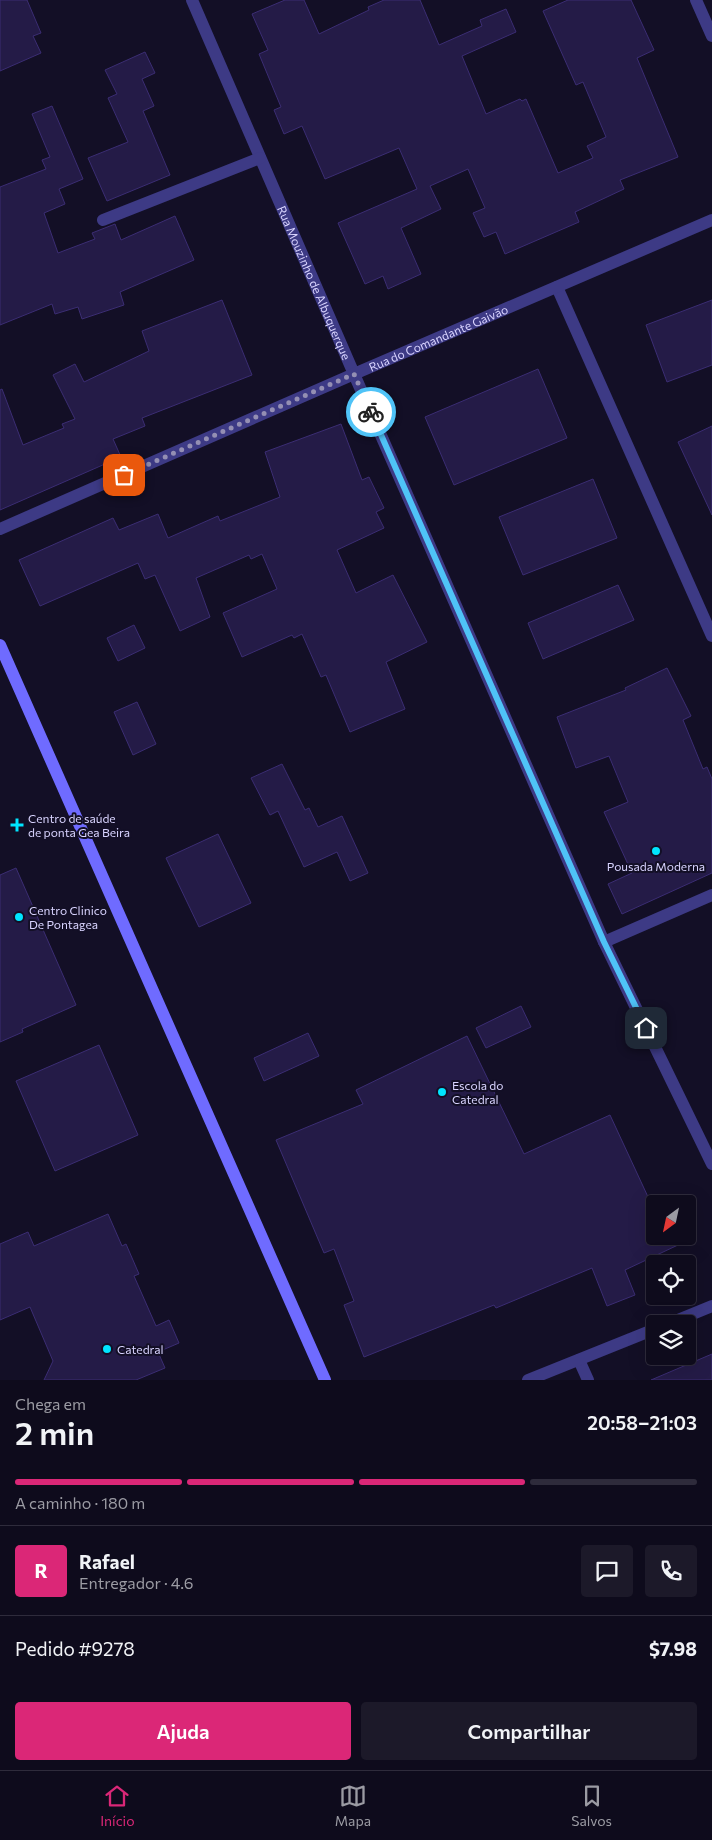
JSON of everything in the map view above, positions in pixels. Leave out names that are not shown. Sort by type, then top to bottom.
[{"type":"street","name":"Rua Mouzinho de Albuquerque","points":[[192,0],[604,942],[712,1164]]},
{"type":"street","points":[[696,0],[712,36]]},
{"type":"street","points":[[103,220],[260,158]]},
{"type":"street","name":"Rua do Comandante Gaivão","points":[[0,529],[712,220]]},
{"type":"street","points":[[557,287],[712,636]]},
{"type":"street","points":[[0,645],[325,1380]]},
{"type":"street","points":[[604,942],[712,895]]},
{"type":"street","points":[[690,1315],[712,1306]]},
{"type":"street","points":[[528,1380],[646,1333]]},
{"type":"street","points":[[579,1360],[588,1380]]},
{"type":"building","points":[[0,0],[27,0],[41,33],[33,36],[41,53],[0,71]]},
{"type":"building","points":[[285,0],[304,0],[319,34],[369,10],[368,7],[384,0],[420,0],[439,45],[482,26],[480,20],[506,9],[516,32],[462,56],[486,114],[520,99],[522,101],[526,99],[558,173],[593,158],[587,146],[606,137],[583,82],[576,85],[543,11],[568,0],[631,0],[654,50],[637,58],[678,157],[620,180],[624,189],[575,212],[579,222],[505,254],[496,232],[484,237],[473,213],[485,208],[468,169],[430,186],[441,209],[401,228],[421,274],[388,289],[383,276],[365,284],[338,223],[417,189],[399,148],[325,179],[302,126],[284,134],[274,110],[281,107],[259,54],[268,50],[252,14]]},
{"type":"building","points":[[145,52],[155,73],[142,79],[154,106],[143,111],[170,175],[107,201],[88,158],[128,142],[108,98],[117,94],[105,70]]},
{"type":"building","points":[[52,106],[83,179],[59,189],[65,204],[44,213],[58,253],[95,239],[92,233],[115,224],[121,240],[175,216],[194,260],[120,292],[124,305],[82,319],[78,307],[55,314],[52,304],[0,325],[0,187],[46,169],[42,160],[50,157],[32,114]]},
{"type":"building","points":[[222,300],[252,375],[142,418],[145,426],[113,439],[121,457],[0,510],[0,390],[2,389],[23,445],[64,428],[62,424],[75,419],[53,375],[75,364],[84,382],[149,351],[142,331]]},
{"type":"building","points":[[712,300],[712,365],[667,382],[646,325]]},
{"type":"building","points":[[538,369],[567,438],[454,485],[425,417]]},
{"type":"building","points":[[341,424],[362,480],[369,477],[384,508],[376,512],[384,528],[337,550],[356,593],[393,575],[427,642],[386,662],[405,709],[350,732],[326,675],[321,677],[302,634],[294,638],[292,635],[242,657],[223,613],[277,589],[262,554],[251,559],[249,555],[196,578],[210,617],[180,631],[155,575],[145,579],[138,563],[40,606],[19,560],[113,518],[119,530],[158,514],[168,538],[218,516],[220,521],[280,497],[265,452]]},
{"type":"building","points":[[712,426],[712,515],[678,442]]},
{"type":"building","points":[[593,479],[617,538],[523,575],[499,517]]},
{"type":"building","points":[[618,585],[634,620],[543,659],[528,623]]},
{"type":"building","points":[[134,625],[145,648],[118,661],[107,638]]},
{"type":"building","points":[[667,668],[691,716],[683,720],[703,769],[707,767],[712,779],[712,873],[622,914],[608,884],[632,873],[604,812],[628,802],[609,756],[576,768],[557,717],[626,690],[625,688]]},
{"type":"building","points":[[137,702],[156,744],[133,755],[114,712]]},
{"type":"building","points":[[282,764],[305,810],[309,808],[318,827],[342,816],[368,873],[350,881],[337,852],[304,867],[278,811],[270,815],[251,778]]},
{"type":"building","points":[[218,834],[251,903],[199,927],[166,858]]},
{"type":"building","name":"Centro Clinico De Pontagea","points":[[16,868],[76,1005],[22,1029],[23,1032],[0,1042],[0,875]]},
{"type":"building","points":[[521,1006],[531,1027],[486,1048],[476,1028]]},
{"type":"building","points":[[308,1033],[319,1056],[264,1081],[254,1058]]},
{"type":"building","points":[[467,1036],[524,1154],[610,1115],[647,1195],[646,1245],[678,1245],[657,1255],[646,1255],[646,1260],[625,1270],[635,1295],[607,1306],[592,1268],[496,1308],[494,1305],[364,1357],[344,1305],[354,1301],[334,1249],[324,1253],[276,1140],[363,1104],[356,1090]]},
{"type":"building","points":[[99,1045],[138,1135],[55,1171],[16,1081]]},
{"type":"building","points":[[108,1214],[122,1246],[126,1244],[139,1274],[134,1276],[156,1326],[169,1320],[179,1343],[158,1352],[165,1368],[136,1380],[44,1380],[53,1361],[30,1307],[0,1320],[0,1244],[28,1232],[34,1246]]},
{"type":"building","points":[[712,1354],[712,1380],[651,1380],[686,1365],[696,1365],[696,1361]]},
{"type":"way so far","points":[[124,475],[354,374],[371,412]]},
{"type":"place","name":"Centro de saúde de ponta Gea Beira","points":[[17,825]]},
{"type":"place","name":"Pousada Moderna","points":[[656,851]]},
{"type":"place","name":"Centro Clinico De Pontagea","points":[[19,917]]},
{"type":"place","name":"Escola do Catedral","points":[[442,1092]]},
{"type":"place","name":"Catedral","points":[[107,1349]]},
{"type":"route","points":[[371,412],[604,942],[646,1028]]}]
